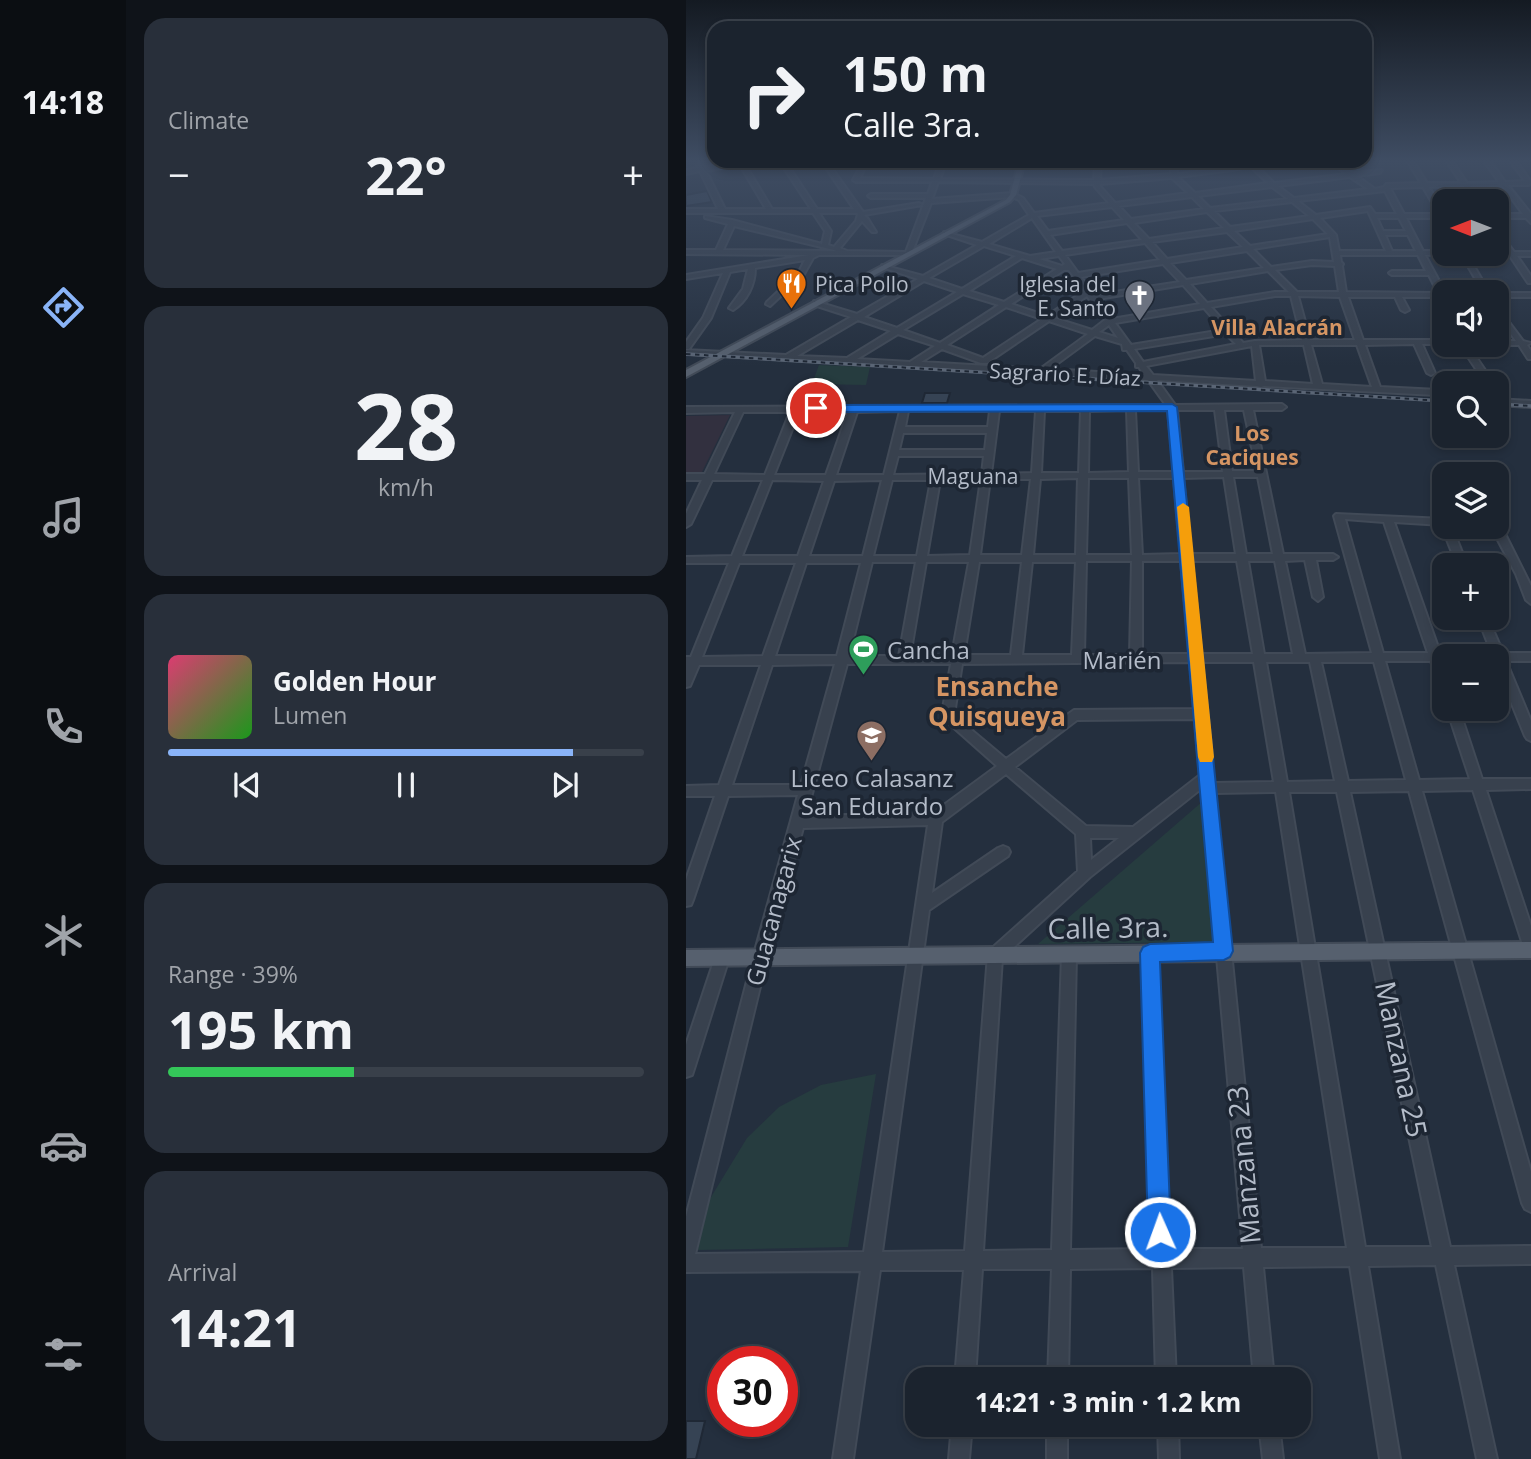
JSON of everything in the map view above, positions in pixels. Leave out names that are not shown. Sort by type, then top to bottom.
[{"type":"main road","points":[[686,374],[952,230]]},
{"type":"main road","name":"Calle 3ra.","points":[[686,958],[1531,949]]},
{"type":"street","points":[[719,251],[728,230]]},
{"type":"street","points":[[766,230],[825,244],[844,253]]},
{"type":"street","points":[[825,244],[828,230]]},
{"type":"street","points":[[836,249],[849,230]]},
{"type":"street","points":[[686,252],[907,253],[916,230]]},
{"type":"street","points":[[787,358],[1008,230]]},
{"type":"street","points":[[1045,230],[1124,345],[1172,407]]},
{"type":"street","points":[[1047,233],[1067,230]]},
{"type":"street","points":[[1137,230],[1241,345]]},
{"type":"street","points":[[848,361],[963,291],[1026,257],[1213,230]]},
{"type":"street","points":[[1229,230],[1294,293],[1318,386]]},
{"type":"street","points":[[1329,230],[1334,235],[1338,253],[1343,294],[1377,390]]},
{"type":"street","points":[[1380,230],[1390,253]]},
{"type":"street","points":[[1408,230],[1434,280]]},
{"type":"street","points":[[946,233],[1071,269],[1164,261],[1334,235]]},
{"type":"street","points":[[1381,233],[1409,233]]},
{"type":"street","points":[[1509,250],[1531,281]]},
{"type":"street","points":[[686,277],[810,257],[819,253]]},
{"type":"street","points":[[1338,253],[1432,254]]},
{"type":"street","points":[[1512,254],[1531,254]]},
{"type":"street","points":[[770,304],[802,273],[810,257]]},
{"type":"street","points":[[817,303],[984,361],[1047,318],[1090,295],[1312,263],[1340,264]]},
{"type":"street","points":[[884,266],[1124,345],[1252,327]]},
{"type":"street","points":[[733,308],[745,294],[752,267]]},
{"type":"street","points":[[911,365],[1003,304],[1071,269]]},
{"type":"street","points":[[686,349],[707,318],[727,271]]},
{"type":"street","points":[[1392,273],[1430,273]]},
{"type":"street","points":[[1040,373],[1108,321],[1294,293],[1432,296]]},
{"type":"street","points":[[1398,295],[1405,310]]},
{"type":"street","points":[[1509,295],[1531,295]]},
{"type":"street","points":[[1509,322],[1527,343],[1531,357]]},
{"type":"street","points":[[1417,342],[1431,373]]},
{"type":"street","points":[[1139,365],[1255,343],[1432,342]]},
{"type":"street","points":[[1255,343],[1261,385]]},
{"type":"street","points":[[1509,343],[1527,343]]},
{"type":"street","name":"Sagrario E. Díaz","points":[[686,349],[723,354],[1040,373],[1432,393]]},
{"type":"street","points":[[1509,403],[1531,404]]},
{"type":"street","points":[[686,407],[697,410],[1282,407]]},
{"type":"street","points":[[1078,660],[1086,407]]},
{"type":"street","points":[[1131,407],[1137,558],[1136,659]]},
{"type":"street","name":"Manzana 23","points":[[1172,407],[1263,1367]]},
{"type":"street","points":[[1219,407],[1241,558],[1281,786],[1390,1459]]},
{"type":"street","points":[[686,900],[854,408]]},
{"type":"street","name":"Guacanagarix","points":[[686,1253],[760,958],[842,660],[905,408]]},
{"type":"street","points":[[995,408],[975,558],[949,708],[950,719],[1083,832],[1133,833]]},
{"type":"street","points":[[1016,660],[1036,476],[1040,408]]},
{"type":"street","name":"Manzana 25","points":[[1248,408],[1279,558],[1344,786],[1487,1459]]},
{"type":"street","points":[[686,683],[690,661],[736,560],[796,409]]},
{"type":"street","points":[[686,524],[740,410]]},
{"type":"street","points":[[900,430],[992,430]]},
{"type":"street","points":[[894,453],[989,453]]},
{"type":"street","name":"Maguana","points":[[686,477],[1261,474]]},
{"type":"street","points":[[904,660],[936,476]]},
{"type":"street","points":[[1432,521],[1339,516],[1381,657],[1531,1203]]},
{"type":"street","points":[[1388,518],[1435,644]]},
{"type":"street","points":[[1503,539],[1531,600]]},
{"type":"street","points":[[686,560],[1333,557]]},
{"type":"street","points":[[1310,558],[1318,597]]},
{"type":"street","name":"Marién","points":[[690,661],[1432,657]]},
{"type":"street","points":[[1509,657],[1531,657]]},
{"type":"street","points":[[1509,685],[1531,736]]},
{"type":"street","points":[[798,821],[936,819],[1074,715],[1202,714]]},
{"type":"street","points":[[1457,721],[1531,949]]},
{"type":"street","points":[[966,1367],[995,955],[1133,833],[1209,782],[1281,786],[1531,784]]},
{"type":"street","points":[[686,791],[806,790]]},
{"type":"street","points":[[843,1459],[874,1261],[914,957],[936,819]]},
{"type":"street","points":[[1083,832],[1085,873]]},
{"type":"street","points":[[922,907],[1003,852]]},
{"type":"street","points":[[1150,953],[1166,1367]]},
{"type":"street","points":[[1058,1367],[1069,955]]},
{"type":"street","points":[[686,1069],[722,958]]},
{"type":"street","points":[[686,1263],[1531,1255]]},
{"type":"street","points":[[959,1459],[961,1437]]},
{"type":"street","points":[[1057,1437],[1057,1459]]},
{"type":"street","points":[[1168,1437],[1169,1459]]},
{"type":"street","points":[[1270,1437],[1273,1459]]},
{"type":"shaded area","points":[[730,415],[702,472],[686,472],[686,416]]},
{"type":"green space","points":[[819,365],[870,367],[866,385],[812,384]]},
{"type":"green space","points":[[1203,801],[1216,942],[1038,944]]},
{"type":"green space","points":[[876,1074],[848,1247],[697,1250],[708,1202],[747,1138],[779,1107],[821,1085]]},
{"type":"building","points":[[925,393],[950,393],[947,403],[922,403]]},
{"type":"building","points":[[686,1421],[705,1421],[696,1459],[686,1459]]},
{"type":"railway","points":[[686,354],[1432,400]]},
{"type":"railway","points":[[1509,405],[1531,406]]},
{"type":"slow traffic","points":[[1183,507],[1206,757]]},
{"type":"place","name":"Pica Pollo","points":[[792,311]]},
{"type":"place","name":"Iglesia del E. Santo","points":[[1139,323]]},
{"type":"place","name":"Cancha","points":[[864,676]]},
{"type":"place","name":"Liceo Calasanz San Eduardo","points":[[872,762]]},
{"type":"district","name":"Villa Alacrán","points":[[1277,327]]},
{"type":"district","name":"Los Caciques","points":[[1252,445]]},
{"type":"district","name":"Ensanche Quisqueya","points":[[997,701]]},
{"type":"route","points":[[816,408],[1172,407],[1224,951],[1150,953],[1160,1232]]}]
